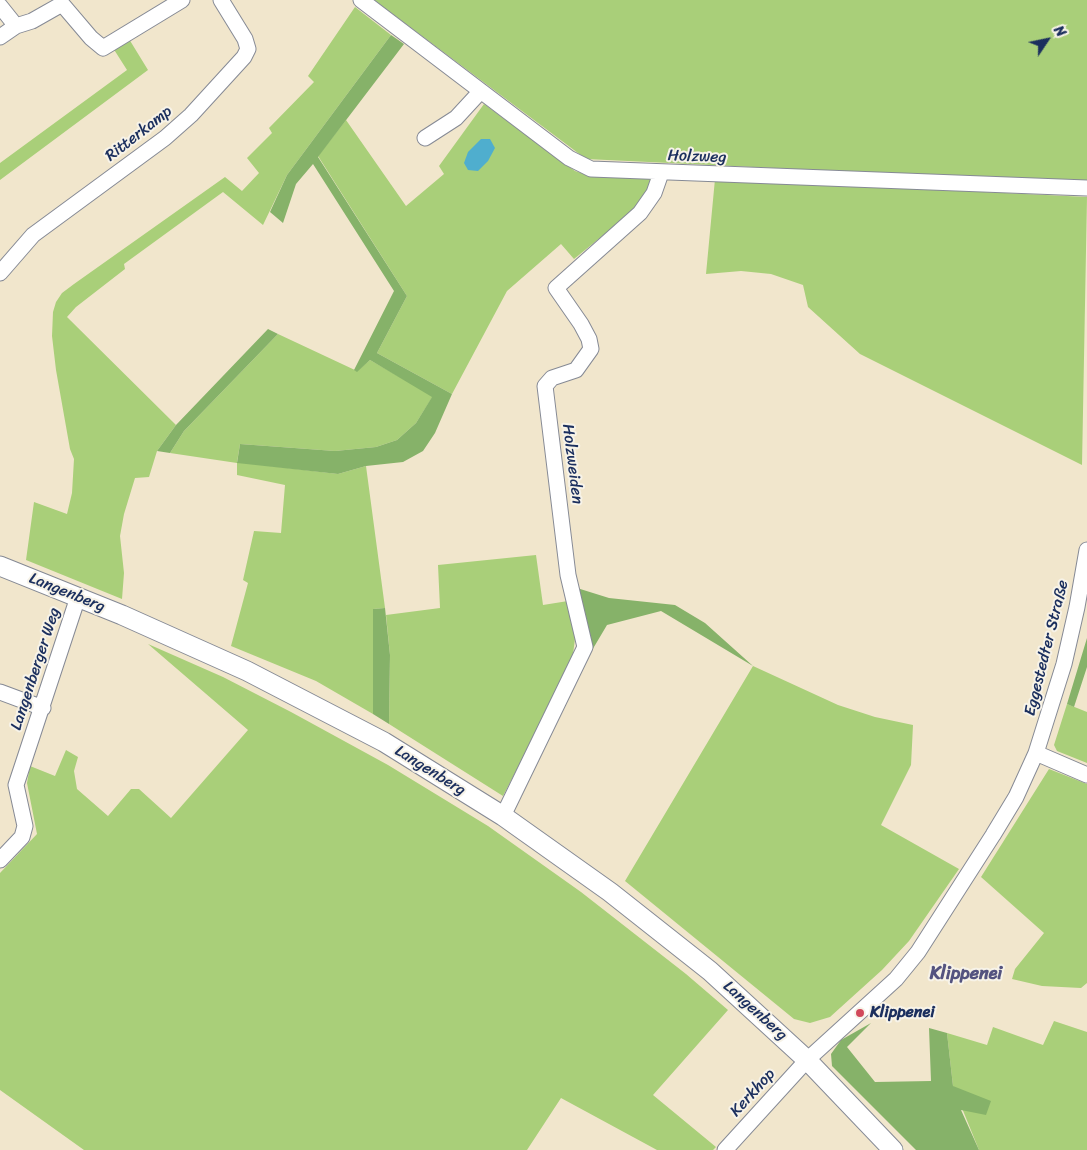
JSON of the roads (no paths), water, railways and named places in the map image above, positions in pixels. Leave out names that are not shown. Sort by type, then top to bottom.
[{"type":"main road","name":"Langenberg","points":[[0,566],[78,597],[256,676],[384,742],[503,816],[670,938],[710,971],[808,1060],[893,1150]]},
{"type":"street","points":[[0,37],[16,26],[32,21],[62,4],[91,38],[103,48],[182,0]]},
{"type":"street","name":"Ritterkamp","points":[[0,272],[32,235],[178,126],[244,57],[248,49],[245,39],[221,0]]},
{"type":"street","name":"Holzweg","points":[[362,0],[480,92],[569,158],[591,169],[1087,188]]},
{"type":"street","points":[[0,6],[16,26]]},
{"type":"street","points":[[425,138],[456,118],[480,92]]},
{"type":"street","name":"Holzweiden","points":[[503,816],[585,647],[568,575],[545,386],[552,378],[576,370],[591,349],[589,339],[581,324],[556,288],[640,213],[654,193],[661,172]]},
{"type":"street","name":"Eggestedter Straße","points":[[1036,754],[1078,607],[1087,550]]},
{"type":"street","name":"Langenberger Weg","points":[[0,860],[22,837],[25,826],[16,784],[43,708],[78,597]]},
{"type":"street","points":[[0,692],[43,708]]},
{"type":"street","points":[[808,1060],[896,979],[918,952],[1011,805],[1036,754],[1087,775]]},
{"type":"street","name":"Kerkhop","points":[[725,1150],[808,1060]]},
{"type":"water","points":[[481,139],[490,139],[495,148],[488,161],[478,171],[468,170],[464,163],[468,152]]},
{"type":"place","name":"Klippenei","points":[[860,1013]]},
{"type":"district","name":"Klippenei","points":[[966,974]]}]
